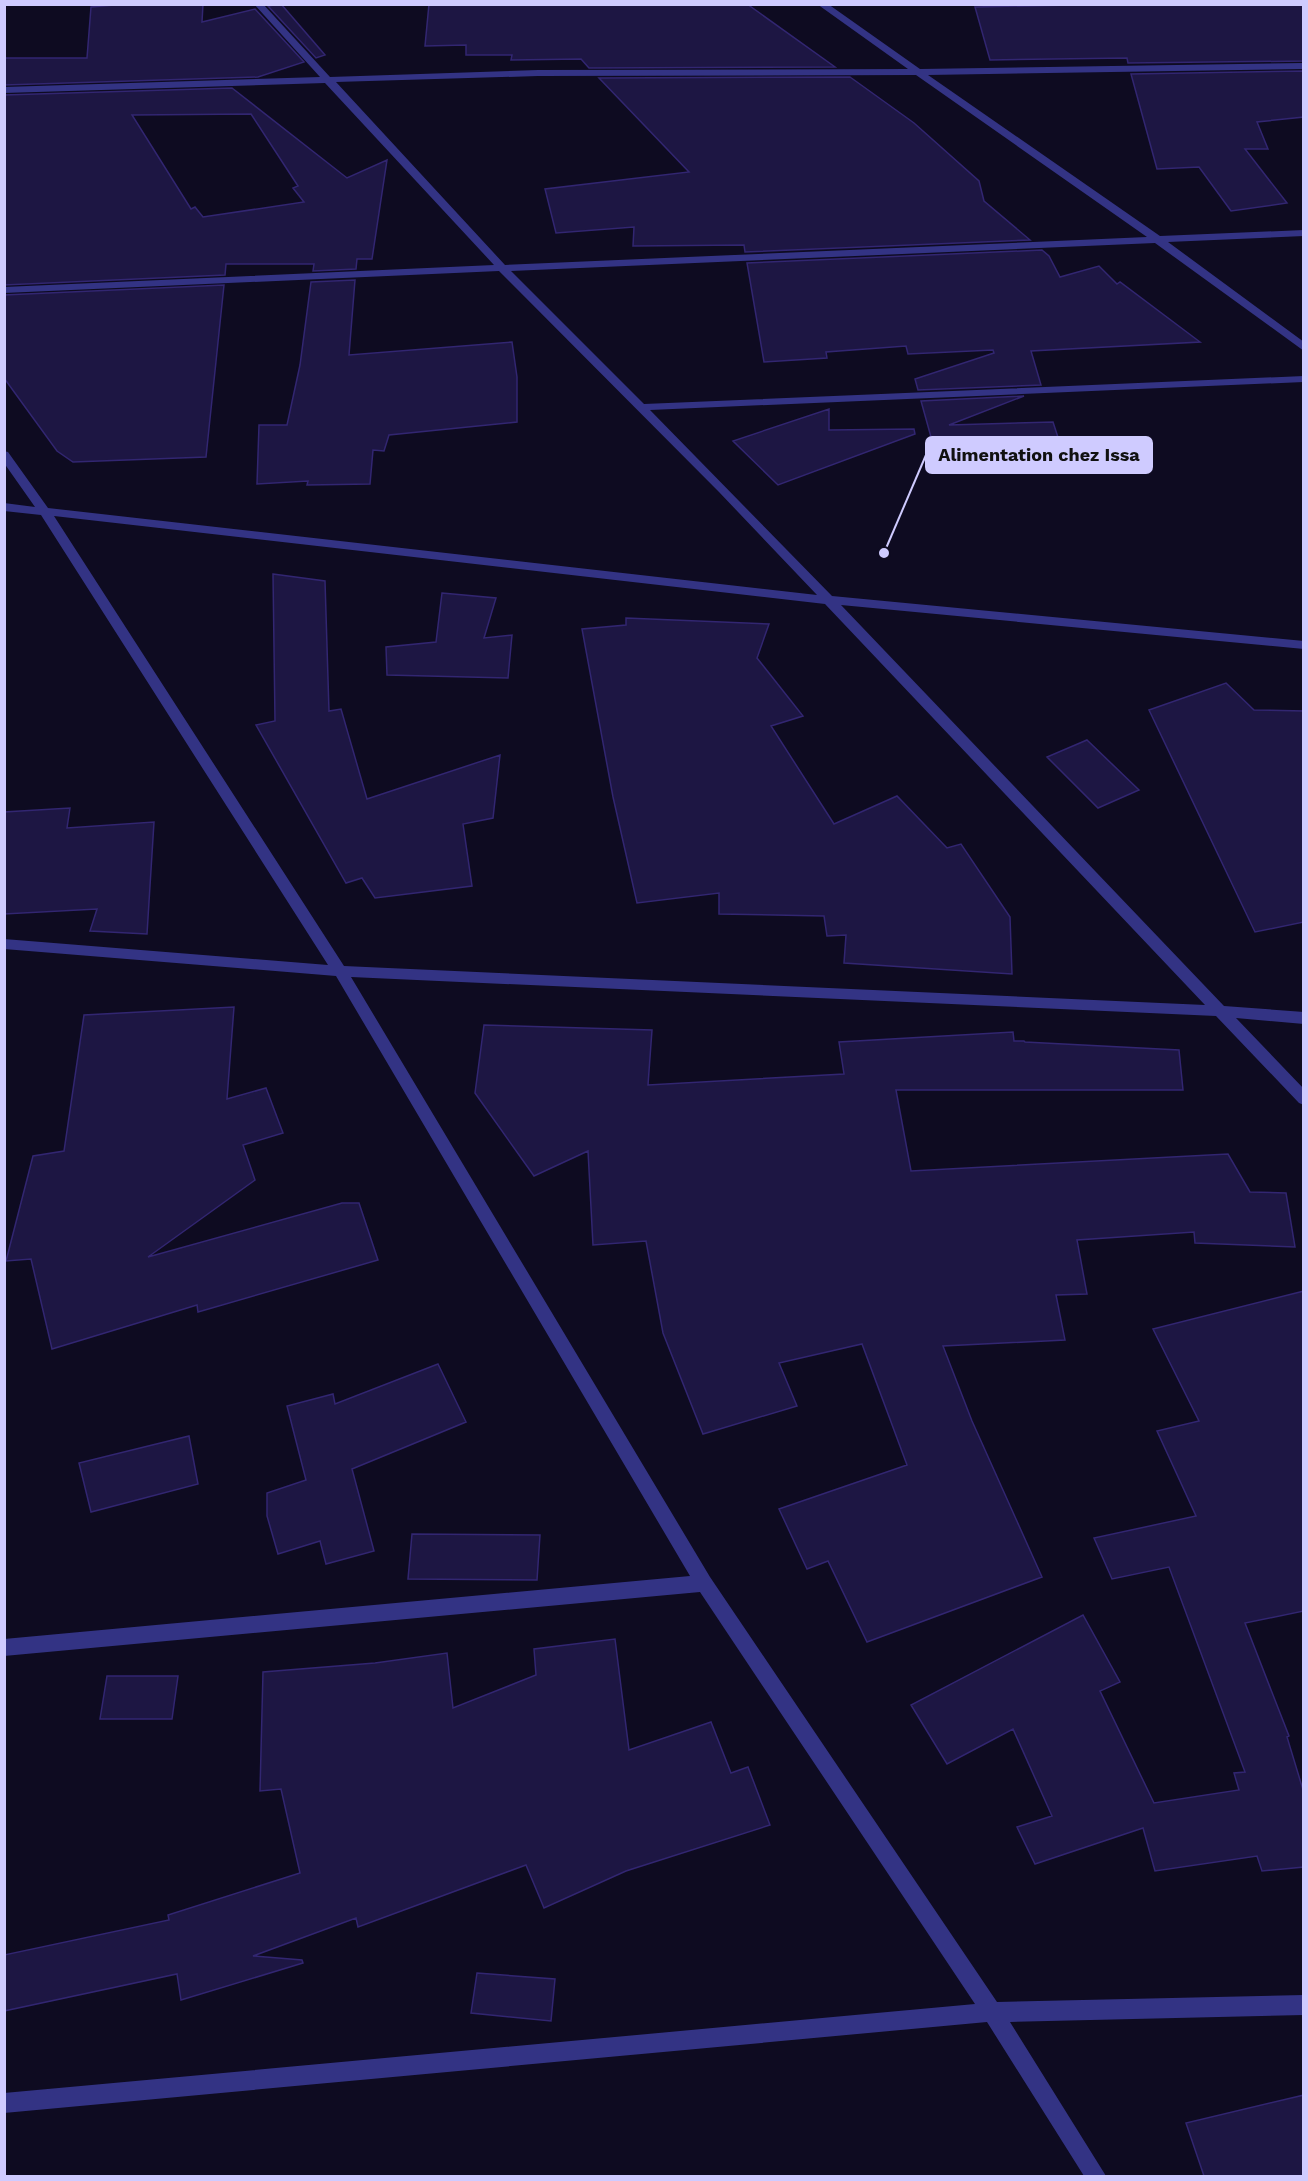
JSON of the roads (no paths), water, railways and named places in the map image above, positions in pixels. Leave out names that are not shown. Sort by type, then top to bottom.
[{"type":"street","points":[[258,4],[502,268],[642,407],[829,600],[1304,1099]]},
{"type":"street","points":[[821,4],[1157,239],[1304,348]]},
{"type":"street","points":[[4,90],[538,73],[916,72],[1304,66]]},
{"type":"street","points":[[4,290],[1304,233]]},
{"type":"street","points":[[642,407],[1304,379]]},
{"type":"street","points":[[4,454],[45,512],[340,972],[704,1583],[992,2012],[1096,2176]]},
{"type":"street","points":[[4,507],[829,600],[1304,645]]},
{"type":"street","points":[[4,944],[340,972],[1220,1011],[1304,1018]]},
{"type":"street","points":[[4,1648],[704,1583]]},
{"type":"street","points":[[4,2103],[992,2012],[1304,2005]]},
{"type":"place","name":"Alimentation chez Issa","points":[[884,553]]}]
